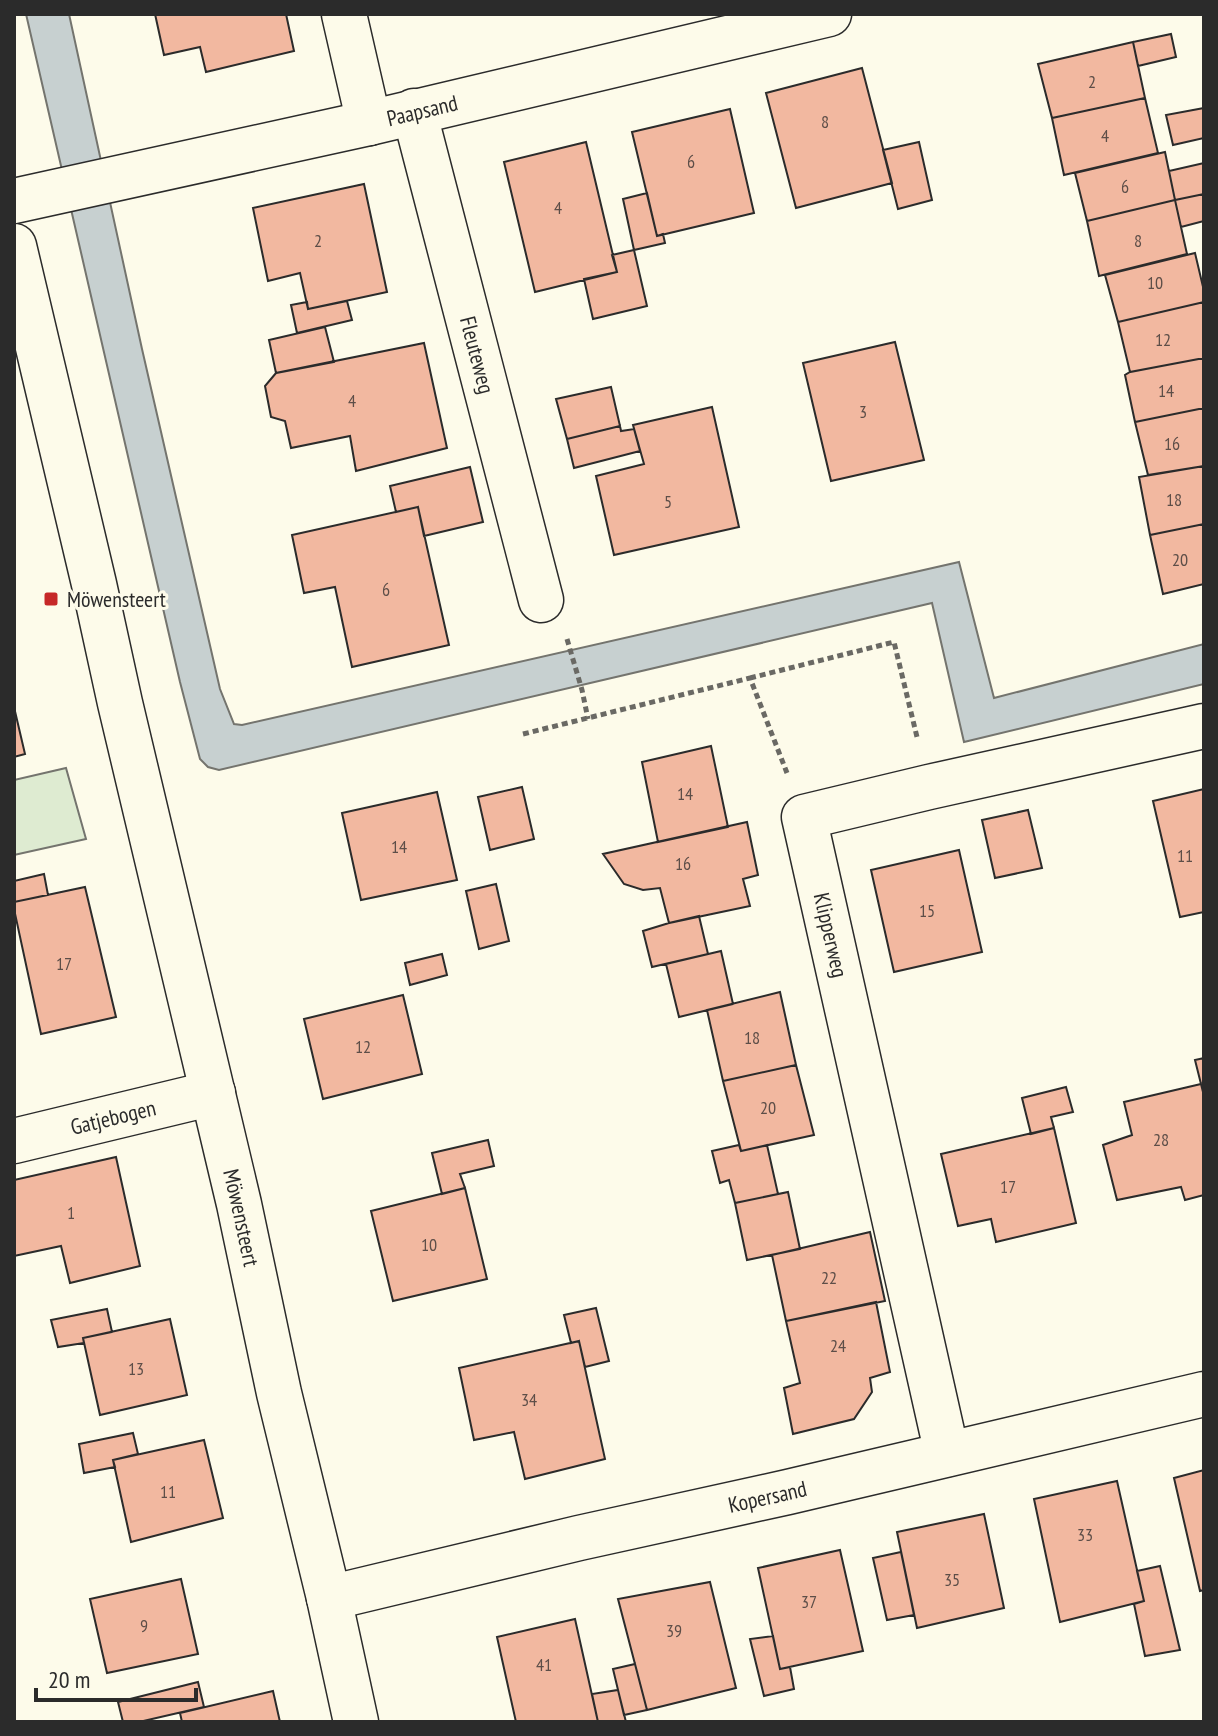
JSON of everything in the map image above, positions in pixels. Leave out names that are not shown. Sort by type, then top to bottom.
[{"type":"street","points":[[344,14],[369,123]]},
{"type":"street","name":"Paapsand","points":[[14,201],[369,123],[829,14]]},
{"type":"street","name":"Fleuteweg","points":[[414,111],[541,600]]},
{"type":"street","name":"Möwensteert","points":[[14,246],[213,1093],[356,1722]]},
{"type":"street","points":[[804,817],[1204,726]]},
{"type":"street","name":"Klipperweg","points":[[804,817],[947,1454]]},
{"type":"street","name":"Gatjebogen","points":[[14,1141],[213,1093]]},
{"type":"street","name":"Kopersand","points":[[329,1598],[1204,1394]]},
{"type":"path","points":[[523,734],[894,642],[929,787]]},
{"type":"path","points":[[570,643],[588,719]]},
{"type":"path","points":[[750,678],[804,817]]},
{"type":"green space","points":[[66,768],[86,839],[14,855],[14,780]]},
{"type":"shaded area","points":[[26,14],[69,14],[220,689],[234,724],[242,725],[959,562],[994,698],[1204,644],[1204,684],[964,742],[932,603],[219,770],[208,767],[200,759],[180,682]]},
{"type":"building","points":[[155,14],[286,14],[294,51],[206,72],[200,47],[164,55]]},
{"type":"building","points":[[1171,34],[1176,57],[1138,66],[1133,42]]},
{"type":"building","points":[[1133,42],[1145,98],[1052,118],[1038,64]]},
{"type":"building","points":[[862,68],[892,183],[796,208],[766,93]]},
{"type":"building","points":[[1145,98],[1158,153],[1064,175],[1052,118]]},
{"type":"building","points":[[1204,108],[1204,138],[1173,145],[1166,115]]},
{"type":"building","points":[[730,109],[754,213],[657,236],[632,132]]},
{"type":"building","points":[[586,142],[617,272],[535,292],[504,162]]},
{"type":"building","points":[[919,142],[932,200],[898,209],[883,150]]},
{"type":"building","points":[[1165,152],[1175,200],[1087,221],[1075,173]]},
{"type":"building","points":[[1204,163],[1204,194],[1175,200],[1169,171]]},
{"type":"building","points":[[364,184],[387,292],[308,309],[300,273],[268,281],[253,208]]},
{"type":"building","points":[[647,193],[657,236],[663,234],[665,243],[634,250],[623,199]]},
{"type":"building","points":[[1204,194],[1204,221],[1181,227],[1175,200]]},
{"type":"building","points":[[1175,200],[1187,254],[1099,276],[1087,221]]},
{"type":"building","points":[[634,250],[647,306],[593,319],[584,279],[617,272],[612,255]]},
{"type":"building","points":[[1195,253],[1204,302],[1118,322],[1105,275]]},
{"type":"building","points":[[347,301],[352,320],[297,333],[291,305],[307,302],[308,309]]},
{"type":"building","points":[[1204,302],[1204,358],[1130,372],[1118,322]]},
{"type":"building","points":[[325,327],[334,362],[276,373],[269,340]]},
{"type":"building","points":[[895,342],[924,460],[831,481],[803,363]]},
{"type":"building","points":[[424,343],[447,448],[356,471],[350,436],[291,448],[285,421],[271,417],[265,386],[276,373]]},
{"type":"building","points":[[1204,358],[1204,408],[1135,422],[1125,375]]},
{"type":"building","points":[[611,387],[620,426],[567,439],[556,399]]},
{"type":"building","points":[[712,407],[739,527],[614,555],[596,476],[644,464],[633,425]]},
{"type":"building","points":[[1204,408],[1204,466],[1148,475],[1135,422]]},
{"type":"building","points":[[620,426],[621,431],[634,429],[640,451],[574,468],[567,439]]},
{"type":"building","points":[[1204,466],[1204,524],[1150,535],[1139,477]]},
{"type":"building","points":[[470,467],[483,522],[424,536],[418,507],[396,512],[390,486]]},
{"type":"building","points":[[418,507],[449,645],[352,667],[335,587],[304,593],[292,535]]},
{"type":"building","points":[[1204,524],[1204,584],[1163,594],[1150,535]]},
{"type":"building","points":[[14,707],[25,754],[14,757]]},
{"type":"building","points":[[711,746],[728,827],[658,842],[642,762]]},
{"type":"building","points":[[522,787],[534,839],[490,850],[478,797]]},
{"type":"building","points":[[1204,789],[1204,912],[1180,917],[1153,801]]},
{"type":"building","points":[[437,792],[457,880],[361,900],[342,813]]},
{"type":"building","points":[[1028,810],[1042,868],[995,878],[982,820]]},
{"type":"building","points":[[747,822],[758,875],[743,879],[750,906],[669,923],[660,888],[643,890],[624,884],[603,854]]},
{"type":"building","points":[[959,850],[982,952],[894,972],[871,870]]},
{"type":"building","points":[[44,874],[48,895],[14,902],[14,881]]},
{"type":"building","points":[[496,884],[509,941],[479,949],[466,891]]},
{"type":"building","points":[[85,887],[116,1017],[41,1034],[14,902]]},
{"type":"building","points":[[699,916],[708,954],[652,967],[643,931]]},
{"type":"building","points":[[721,951],[733,1004],[679,1017],[666,964]]},
{"type":"building","points":[[442,954],[447,975],[410,985],[405,963]]},
{"type":"building","points":[[780,992],[796,1065],[723,1081],[707,1010]]},
{"type":"building","points":[[403,995],[422,1074],[323,1099],[304,1019]]},
{"type":"building","points":[[1204,1058],[1204,1096],[1195,1060]]},
{"type":"building","points":[[796,1065],[814,1135],[741,1151],[723,1081]]},
{"type":"building","points":[[1201,1084],[1204,1096],[1204,1195],[1185,1200],[1181,1187],[1117,1200],[1103,1145],[1132,1135],[1124,1102]]},
{"type":"building","points":[[1066,1087],[1073,1112],[1051,1117],[1054,1128],[1031,1134],[1022,1098]]},
{"type":"building","points":[[1054,1128],[1076,1223],[996,1242],[991,1219],[958,1226],[941,1154]]},
{"type":"building","points":[[488,1140],[494,1166],[460,1174],[465,1188],[442,1194],[432,1153]]},
{"type":"building","points":[[739,1145],[741,1151],[767,1145],[778,1194],[735,1203],[729,1180],[720,1183],[712,1151]]},
{"type":"building","points":[[116,1157],[140,1266],[70,1283],[61,1246],[14,1256],[14,1180]]},
{"type":"building","points":[[465,1188],[487,1279],[393,1301],[371,1211]]},
{"type":"building","points":[[788,1192],[800,1249],[747,1260],[735,1203]]},
{"type":"building","points":[[870,1232],[885,1301],[786,1321],[772,1255]]},
{"type":"building","points":[[876,1302],[890,1372],[870,1378],[872,1392],[854,1419],[793,1434],[784,1388],[800,1383],[786,1321]]},
{"type":"building","points":[[596,1308],[609,1361],[585,1367],[579,1341],[571,1343],[564,1315]]},
{"type":"building","points":[[107,1309],[112,1332],[83,1338],[84,1343],[58,1347],[51,1320]]},
{"type":"building","points":[[170,1319],[187,1395],[100,1415],[83,1338]]},
{"type":"building","points":[[579,1341],[605,1459],[525,1479],[514,1432],[474,1440],[459,1368]]},
{"type":"building","points":[[133,1433],[138,1454],[113,1460],[115,1467],[84,1473],[79,1444]]},
{"type":"building","points":[[204,1440],[223,1518],[131,1542],[113,1460]]},
{"type":"building","points":[[1204,1470],[1204,1590],[1200,1591],[1174,1478]]},
{"type":"building","points":[[1117,1481],[1144,1601],[1060,1622],[1034,1499]]},
{"type":"building","points":[[984,1514],[1004,1608],[917,1628],[897,1532]]},
{"type":"building","points":[[840,1550],[863,1651],[780,1669],[758,1568]]},
{"type":"building","points":[[901,1552],[914,1615],[887,1620],[873,1558]]},
{"type":"building","points":[[1160,1566],[1180,1650],[1145,1656],[1134,1604],[1144,1601],[1137,1571]]},
{"type":"building","points":[[181,1579],[198,1654],[107,1673],[90,1599]]},
{"type":"building","points":[[710,1582],[736,1688],[647,1710],[618,1599]]},
{"type":"building","points":[[575,1619],[598,1722],[516,1722],[497,1637]]},
{"type":"building","points":[[773,1636],[780,1669],[790,1667],[794,1689],[764,1696],[750,1639]]},
{"type":"building","points":[[635,1664],[647,1710],[624,1715],[613,1669]]},
{"type":"building","points":[[198,1682],[204,1707],[139,1722],[123,1722],[118,1702]]},
{"type":"building","points":[[618,1690],[626,1722],[598,1722],[592,1694]]},
{"type":"building","points":[[273,1691],[280,1722],[182,1722],[180,1713]]},
{"type":"place","name":"Möwensteert","points":[[51,599]]}]
